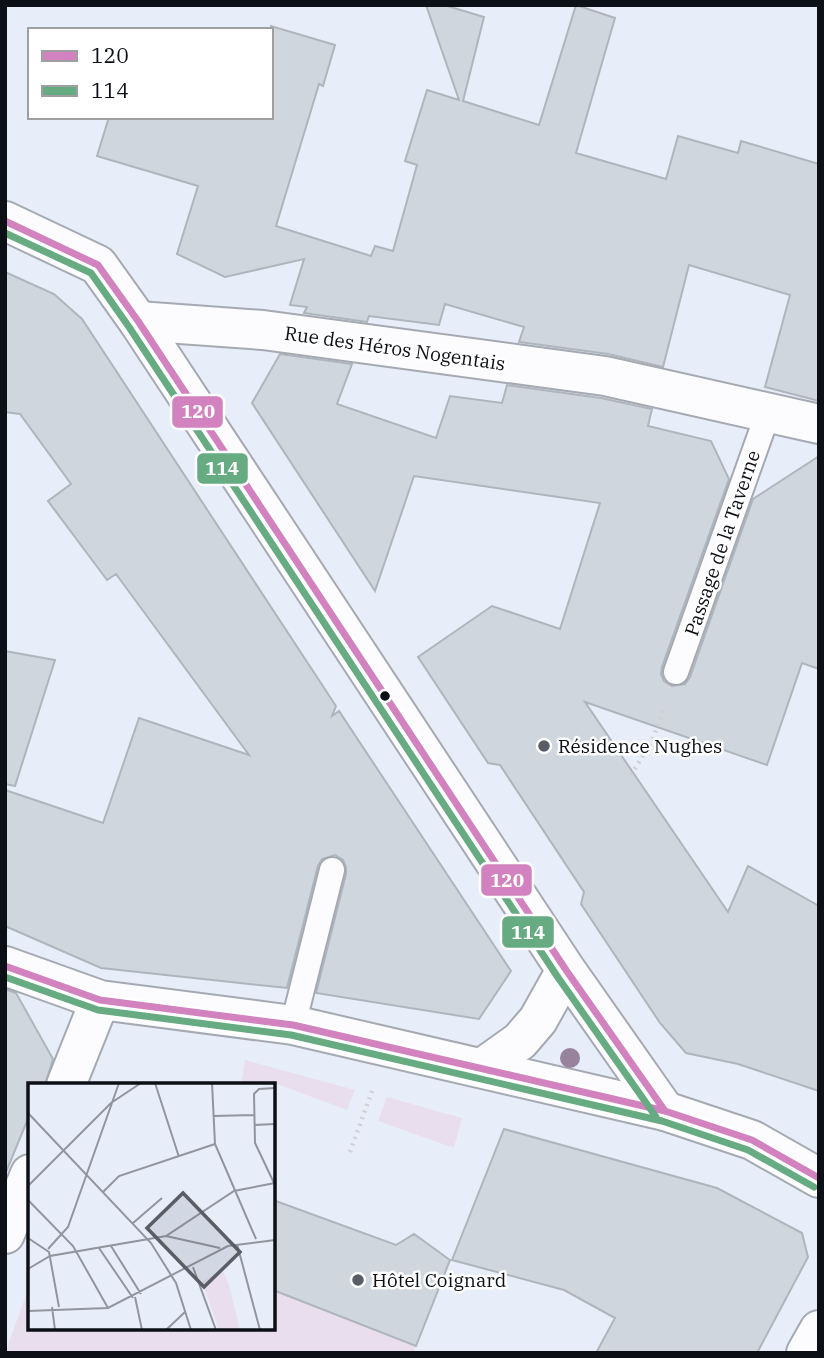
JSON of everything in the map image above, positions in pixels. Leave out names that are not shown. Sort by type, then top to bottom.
[{"type":"street","points":[[5,220],[98,265],[138,321],[566,970],[665,1111]]},
{"type":"street","name":"Rue des Héros Nogentais","points":[[138,321],[263,330],[605,376],[819,424]]},
{"type":"street","points":[[5,966],[100,1000],[293,1025],[665,1111],[752,1140],[819,1178]]},
{"type":"street","points":[[482,1068],[520,1041],[538,1020],[566,970]]},
{"type":"street","points":[[66,1083],[100,1000]]},
{"type":"street","points":[[5,1234],[28,1179]]},
{"type":"street","points":[[806,1353],[819,1330]]},
{"type":"lane","name":"Passage de la Taverne","points":[[676,672],[768,413]]},
{"type":"lane","points":[[293,1025],[332,870]]},
{"type":"path","points":[[631,775],[652,741]]},
{"type":"path","points":[[350,1152],[371,1093]]},
{"type":"shaded area","points":[[245,1060],[355,1090],[347,1110],[269,1081],[241,1083]]},
{"type":"shaded area","points":[[387,1097],[462,1118],[454,1148],[378,1121]]},
{"type":"shaded area","points":[[28,1290],[28,1330],[275,1330],[275,1291],[416,1346],[413,1353],[5,1353]]},
{"type":"building","points":[[426,5],[444,5],[484,17],[463,101],[539,125],[576,5],[615,18],[576,153],[666,179],[678,136],[738,153],[741,141],[819,164],[819,401],[765,387],[790,295],[689,265],[663,367],[608,354],[519,342],[524,327],[445,304],[439,325],[369,316],[367,322],[304,313],[307,307],[290,305],[304,259],[225,277],[177,254],[198,186],[97,156],[108,119],[273,119],[271,26],[335,45],[323,86],[319,84],[276,226],[371,256],[375,246],[393,251],[417,165],[405,161],[427,90],[459,100]]},
{"type":"building","points":[[5,272],[54,294],[82,319],[336,706],[332,716],[339,711],[511,971],[479,1019],[316,993],[346,874],[343,860],[335,855],[322,859],[318,866],[287,988],[101,968],[5,926],[5,790],[103,823],[139,718],[249,755],[116,574],[107,580],[48,501],[71,484],[20,414],[5,412]]},
{"type":"building","points":[[280,354],[352,364],[337,404],[436,438],[450,396],[502,403],[507,385],[601,398],[652,409],[648,426],[711,441],[729,479],[662,667],[664,681],[672,686],[685,684],[690,677],[753,499],[819,456],[819,669],[802,663],[767,765],[585,702],[728,912],[748,866],[819,906],[819,1091],[738,1064],[686,1053],[660,1023],[581,904],[584,892],[500,765],[488,763],[418,657],[492,606],[560,629],[600,503],[414,476],[375,591],[252,403]]},
{"type":"building","points":[[5,651],[55,660],[15,786],[5,784]]},
{"type":"building","points":[[5,989],[16,993],[53,1059],[46,1083],[28,1083],[28,1119],[6,1172]]},
{"type":"building","points":[[504,1129],[717,1188],[802,1233],[808,1257],[757,1353],[596,1353],[615,1318],[564,1290],[452,1260]]},
{"type":"building","name":"Hôtel Coignard","points":[[275,1201],[396,1245],[414,1234],[450,1260],[416,1346],[275,1291]]},
{"type":"transit line","name":"120","points":[[5,221],[98,265],[138,321],[566,970],[665,1111]]},
{"type":"transit line","name":"114","points":[[5,233],[91,273],[557,976],[656,1117]]},
{"type":"transit line","name":"120","points":[[5,966],[100,1000],[293,1025],[665,1111],[752,1140],[819,1178]]},
{"type":"transit line","name":"114","points":[[5,977],[98,1010],[291,1035],[662,1121],[748,1150],[814,1187]]},
{"type":"place","name":"Résidence Nughes","points":[[544,746]]},
{"type":"place","name":"Hôtel Coignard","points":[[358,1280]]}]
